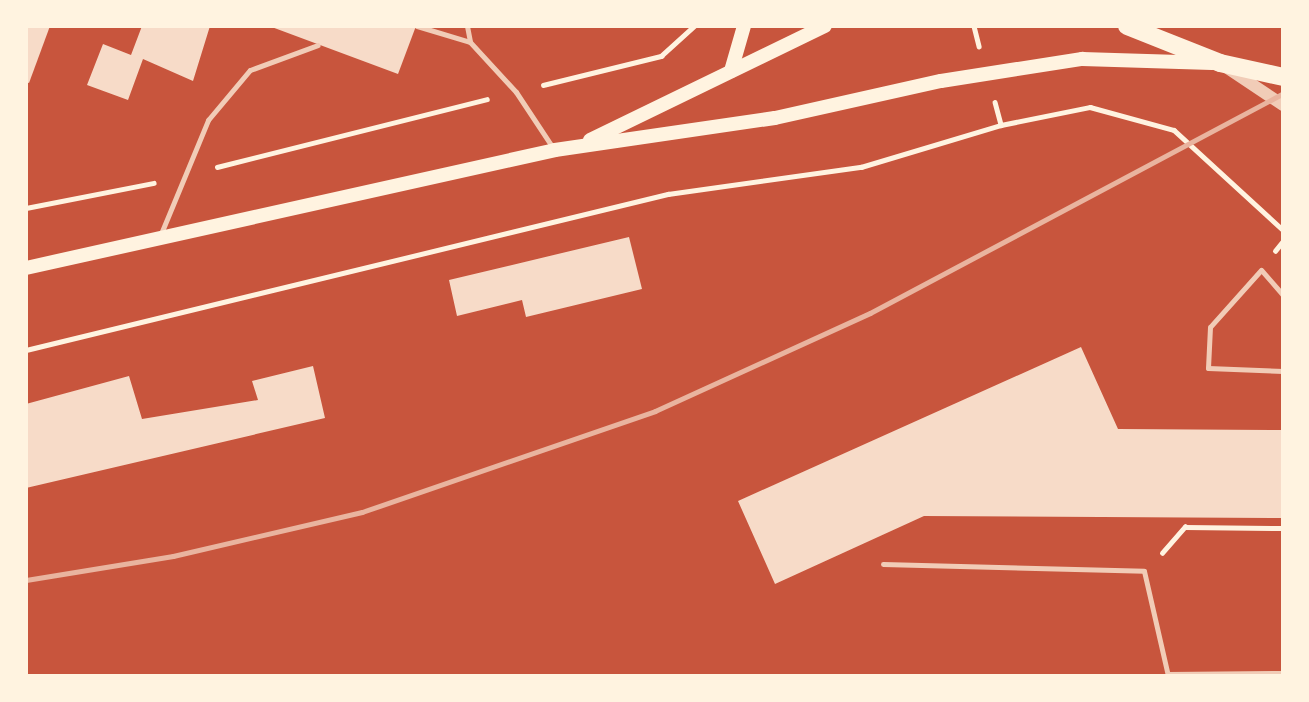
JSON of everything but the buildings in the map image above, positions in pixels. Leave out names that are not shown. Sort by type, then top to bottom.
[{"type":"main road","points":[[731,71],[744,26]]},
{"type":"main road","points":[[579,145],[825,26]]},
{"type":"main road","points":[[1127,26],[1220,63],[1283,77]]},
{"type":"main road","points":[[26,268],[579,145],[775,118],[941,81],[1082,59],[1220,63]]},
{"type":"street","points":[[1220,63],[1283,105]]},
{"type":"lane","points":[[416,26],[471,42]]},
{"type":"lane","points":[[467,26],[471,42],[516,92],[555,150]]},
{"type":"lane","points":[[158,240],[182,176],[208,120],[250,70],[317,45]]},
{"type":"lane","points":[[1283,295],[1261,270],[1210,327],[1208,368],[1283,371]]},
{"type":"lane","points":[[883,564],[1144,571],[1168,675],[1283,673]]},
{"type":"path","points":[[26,208],[182,176],[661,55],[694,26]]},
{"type":"path","points":[[26,350],[668,194],[861,167],[1001,125],[1090,107],[1174,130],[1283,230]]},
{"type":"path","points":[[1144,571],[1185,527],[1283,528]]},
{"type":"railway","points":[[26,580],[173,556],[362,512],[655,411],[870,313],[1283,93]]}]
